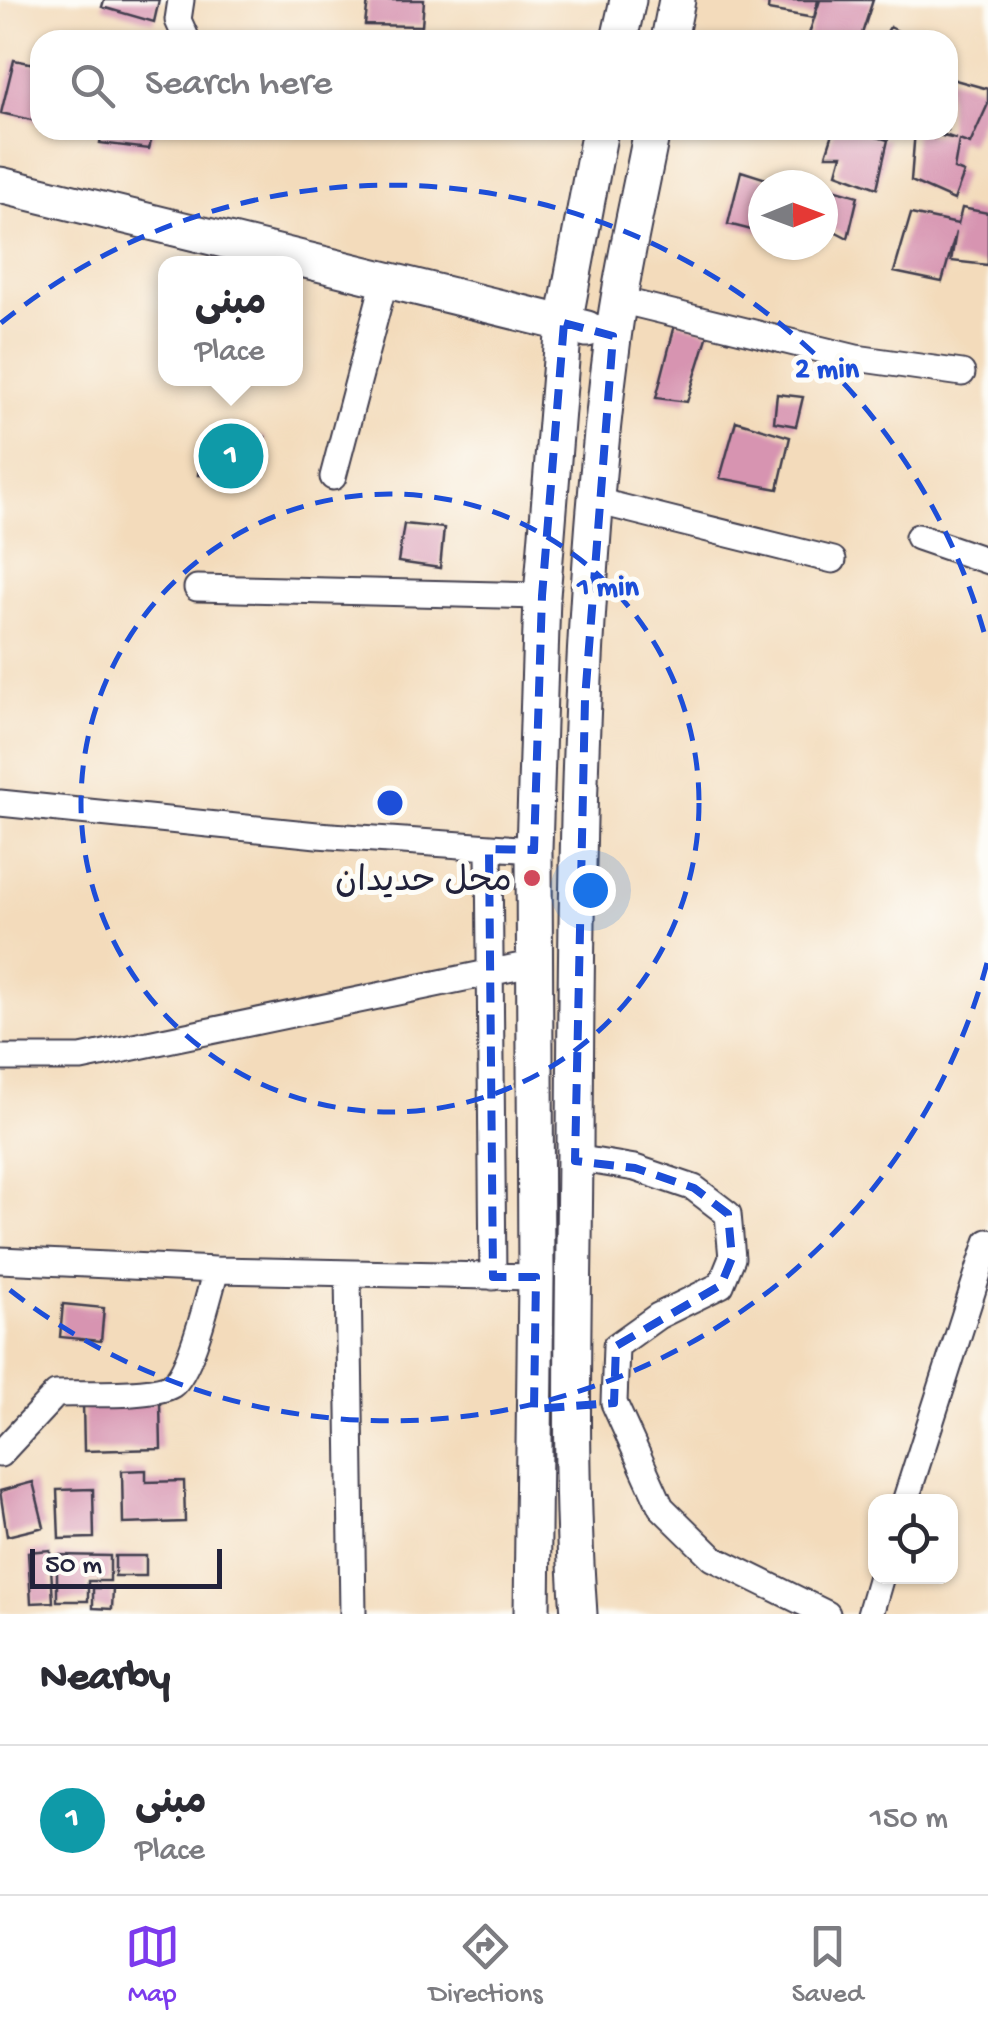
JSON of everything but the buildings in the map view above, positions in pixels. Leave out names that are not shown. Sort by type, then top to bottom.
[{"type":"main road","points":[[621,30],[628,0]]},
{"type":"main road","points":[[671,30],[677,0]]},
{"type":"main road","points":[[532,1614],[536,1277],[534,850],[542,596],[564,323],[598,140]]},
{"type":"main road","points":[[579,1614],[573,1408],[584,719],[596,501],[613,336],[650,140]]},
{"type":"main road","points":[[0,185],[291,256]]},
{"type":"main road","points":[[303,259],[613,336]]},
{"type":"street","points":[[181,0],[178,20],[182,30]]},
{"type":"street","points":[[332,478],[385,279]]},
{"type":"street","points":[[619,300],[856,358],[962,373]]},
{"type":"street","points":[[596,501],[833,560]]},
{"type":"street","points":[[918,537],[988,561]]},
{"type":"street","points":[[196,588],[542,596]]},
{"type":"street","points":[[0,804],[153,821],[534,850]]},
{"type":"street","points":[[488,849],[494,1277]]},
{"type":"street","points":[[0,1058],[80,1058],[536,963]]},
{"type":"street","points":[[575,1158],[635,1168],[694,1188],[728,1214],[732,1258],[721,1285],[658,1316],[616,1346],[614,1403],[661,1506],[692,1539],[714,1558],[827,1614]]},
{"type":"street","points":[[908,1494],[988,1242]]},
{"type":"street","points":[[0,1260],[216,1270],[536,1277]]},
{"type":"street","points":[[0,1454],[56,1394],[160,1390],[176,1383],[192,1351],[216,1270]]},
{"type":"street","points":[[348,1274],[352,1614]]},
{"type":"street","points":[[534,1408],[614,1403]]},
{"type":"street","points":[[870,1614],[879,1584]]},
{"type":"highlighted area","points":[[564,323],[613,336],[585,699],[575,1161],[635,1168],[694,1188],[728,1214],[732,1258],[721,1285],[616,1346],[614,1403],[534,1409],[536,1277],[493,1277],[489,849],[534,850],[542,596]]},
{"type":"place","name":"مبنى","points":[[231,456]]},
{"type":"place","name":"محل حديدان","points":[[532,878]]}]
